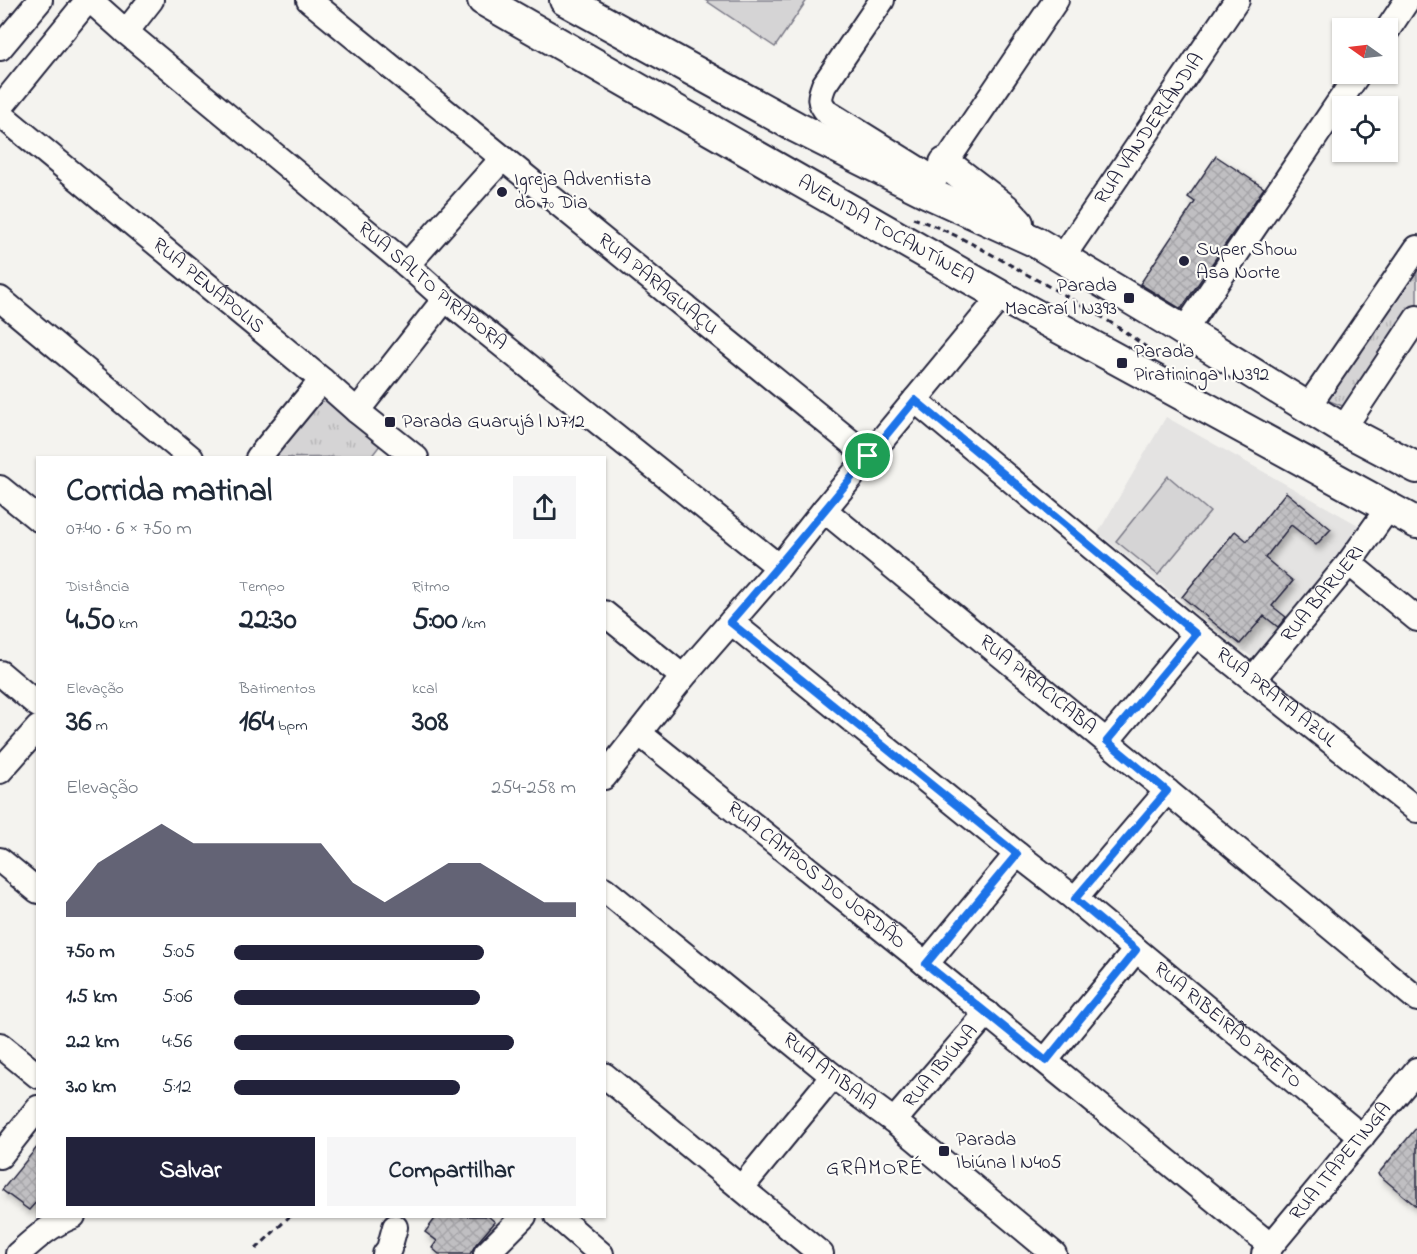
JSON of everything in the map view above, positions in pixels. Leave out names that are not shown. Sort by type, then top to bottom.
[{"type":"main road","name":"AVENIDA TOCANTÍNEA","points":[[483,0],[1001,296],[1417,523]]},
{"type":"main road","points":[[565,0],[796,127],[935,178],[1307,408],[1417,468]]},
{"type":"street","points":[[0,48],[40,0]]},
{"type":"street","points":[[0,108],[89,0]]},
{"type":"street","name":"RUA SALTO PIRAPORA","points":[[89,0],[445,299],[779,567]]},
{"type":"street","points":[[126,32],[151,0]]},
{"type":"street","name":"RUA PARAGUAÇU","points":[[309,0],[868,456]]},
{"type":"street","points":[[882,0],[824,85],[820,96],[821,105],[828,113],[935,178],[1056,0]]},
{"type":"street","name":"RUA VANDERLÂNDIA","points":[[1062,258],[1237,0]]},
{"type":"street","points":[[1397,18],[1408,4]]},
{"type":"street","points":[[1184,331],[1351,84]]},
{"type":"street","name":"RUA PENÁPOLIS","points":[[0,114],[322,380],[357,411],[391,450],[410,456]]},
{"type":"street","points":[[407,265],[502,159]]},
{"type":"street","points":[[1307,408],[1417,248]]},
{"type":"street","points":[[606,775],[683,677],[779,567],[1001,296]]},
{"type":"street","points":[[0,299],[189,456]]},
{"type":"street","points":[[357,411],[445,299]]},
{"type":"street","points":[[1342,429],[1417,318]]},
{"type":"street","points":[[260,456],[322,380]]},
{"type":"street","name":"RUA PRATA AZUL","points":[[915,400],[1196,634],[1417,810]]},
{"type":"street","points":[[0,488],[36,517]]},
{"type":"street","name":"RUA BARUERI","points":[[1253,679],[1349,563],[1389,507]]},
{"type":"street","name":"RUA PIRACICABA","points":[[824,510],[1107,741],[1417,999]]},
{"type":"street","points":[[1349,563],[1417,619]]},
{"type":"street","points":[[606,615],[683,677]]},
{"type":"street","name":"RUA RIBEIRÃO PRETO","points":[[730,622],[1075,899],[1362,1137]]},
{"type":"street","points":[[1107,741],[1196,634]]},
{"type":"street","points":[[0,674],[36,703]]},
{"type":"street","points":[[0,771],[36,730]]},
{"type":"street","name":"RUA CAMPOS DO JORDÃO","points":[[640,734],[1046,1061],[1267,1250]]},
{"type":"street","points":[[1075,899],[1167,791]]},
{"type":"street","points":[[926,964],[1017,854]]},
{"type":"street","points":[[0,860],[36,889]]},
{"type":"street","name":"RUA ATIBAIA","points":[[606,891],[833,1076],[894,1121],[1054,1254]]},
{"type":"street","points":[[1046,1061],[1136,950]]},
{"type":"street","name":"RUA IBIÚNA","points":[[894,1121],[987,1013]]},
{"type":"street","points":[[0,1045],[36,1074]]},
{"type":"street","name":"RUA ITAPETINGA","points":[[1267,1250],[1417,1070]]},
{"type":"street","points":[[742,1187],[833,1076]]},
{"type":"street","points":[[606,1077],[742,1187],[795,1246],[821,1254]]},
{"type":"street","points":[[0,1156],[36,1111]]},
{"type":"street","points":[[18,1254],[44,1231],[68,1218]]},
{"type":"street","points":[[486,1254],[522,1218]]},
{"type":"street","points":[[559,1218],[601,1254]]},
{"type":"street","points":[[385,1254],[389,1249],[395,1227]]},
{"type":"path","points":[[256,1249],[288,1218]]},
{"type":"shaded area","points":[[1166,417],[1367,530],[1260,664],[1098,533]]},
{"type":"green space","points":[[705,0],[807,0],[775,47]]},
{"type":"green space","points":[[1417,258],[1417,303],[1345,407],[1322,398]]},
{"type":"green space","points":[[320,389],[384,440],[372,456],[268,456]]},
{"type":"green space","points":[[1168,476],[1210,512],[1158,575],[1116,541]]},
{"type":"building","name":"Super Show Asa Norte","points":[[1216,156],[1264,188],[1181,309],[1140,284],[1195,202],[1188,197]]},
{"type":"building","points":[[1286,492],[1331,529],[1316,545],[1291,525],[1265,558],[1293,581],[1272,606],[1286,617],[1278,627],[1264,616],[1240,644],[1182,597],[1235,531],[1247,541]]},
{"type":"building","points":[[1417,1127],[1417,1207],[1378,1174]]},
{"type":"building","points":[[36,1148],[36,1202],[29,1210],[2,1190]]},
{"type":"building","points":[[436,1218],[490,1218],[495,1222],[470,1254],[439,1254],[432,1248],[437,1241],[425,1232]]},
{"type":"place","name":"Igreja Adventista do 7º Dia","points":[[502,192]]},
{"type":"place","name":"Super Show Asa Norte","points":[[1184,261]]},
{"type":"place","name":"Parada Macaraí | N393","points":[[1129,298]]},
{"type":"place","name":"Parada Piratininga | N392","points":[[1122,363]]},
{"type":"place","name":"Parada Guarujá | N712","points":[[390,422]]},
{"type":"place","name":"Parada Ibiúna | N405","points":[[944,1151]]},
{"type":"district","name":"GRAMORÉ","points":[[875,1169]]},
{"type":"route","points":[[915,400],[1196,634],[1107,741],[1167,791],[1075,899],[1136,950],[1046,1061],[926,964],[1017,854],[730,622],[779,567],[868,456],[915,400]]}]
